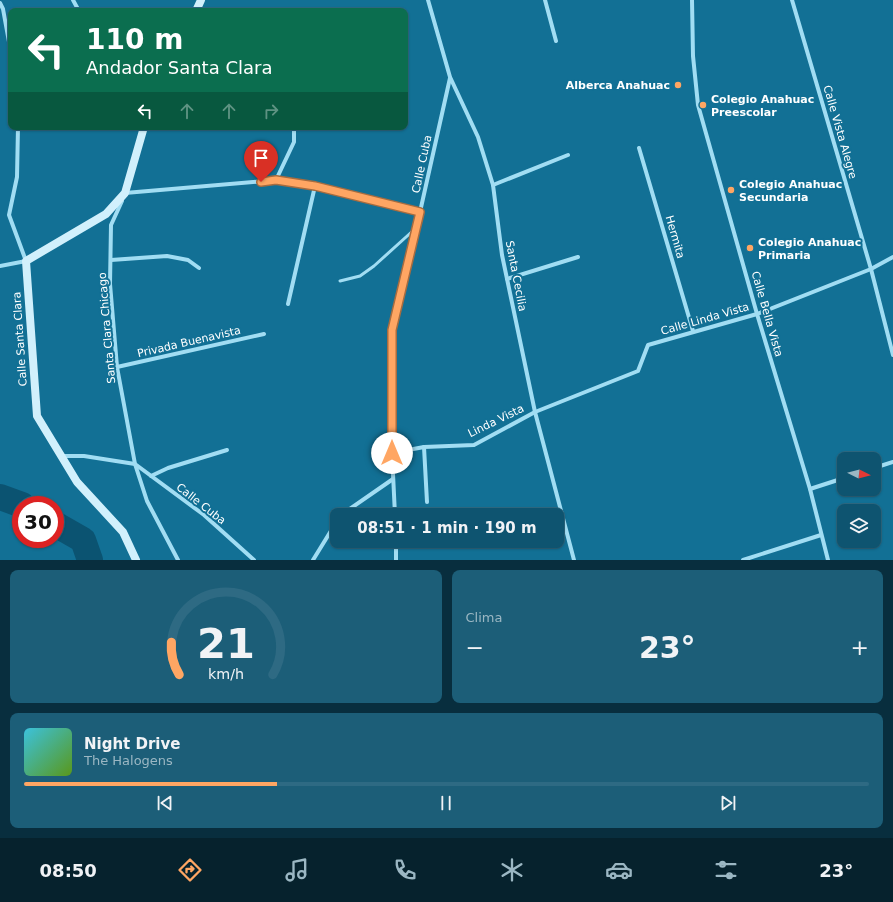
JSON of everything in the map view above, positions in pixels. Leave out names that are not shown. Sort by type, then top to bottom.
[{"type":"street","name":"Santa Cecilia","points":[[428,0],[450,77],[478,137],[493,185],[502,255],[535,412],[574,560]]},
{"type":"street","points":[[545,0],[556,41]]},
{"type":"street","name":"Calle Bella Vista","points":[[692,0],[693,56],[698,105],[757,314],[810,489],[828,560]]},
{"type":"street","name":"Calle Vista Alegre","points":[[792,0],[871,269],[893,355]]},
{"type":"street","points":[[0,1],[8,36]]},
{"type":"street","name":"Calle Cuba","points":[[394,508],[392,453],[392,330],[450,77]]},
{"type":"street","points":[[18,130],[17,177],[9,215],[26,261]]},
{"type":"street","points":[[0,266],[26,261],[106,214],[125,193],[143,130]]},
{"type":"street","points":[[276,180],[294,142],[294,130]]},
{"type":"street","name":"Hermita","points":[[639,148],[693,331]]},
{"type":"street","points":[[493,185],[568,155]]},
{"type":"street","points":[[125,193],[276,180],[315,186],[420,212]]},
{"type":"street","points":[[288,304],[315,186]]},
{"type":"street","name":"Santa Clara Chicago","points":[[125,193],[111,225],[110,284],[117,367],[135,464],[147,500],[178,560]]},
{"type":"street","points":[[111,260],[167,256],[188,260],[198,268]]},
{"type":"street","name":"Calle Linda Vista","points":[[535,412],[638,371],[648,345],[757,314],[871,269],[893,256]]},
{"type":"street","points":[[507,279],[578,257]]},
{"type":"street","name":"Calle Santa Clara","points":[[26,261],[37,416],[61,456]]},
{"type":"street","name":"Privada Buenavista","points":[[117,367],[264,334]]},
{"type":"street","name":"Linda Vista","points":[[392,453],[424,447],[474,444],[535,412]]},
{"type":"street","points":[[424,447],[427,502]]},
{"type":"street","points":[[151,476],[168,468],[227,450]]},
{"type":"street","points":[[61,456],[84,456],[135,464]]},
{"type":"street","points":[[61,456],[77,482],[123,532],[136,560]]},
{"type":"street","points":[[881,466],[893,462]]},
{"type":"street","name":"Calle Cuba","points":[[135,464],[204,515],[254,560]]},
{"type":"street","points":[[351,508],[393,479]]},
{"type":"street","points":[[810,489],[837,480]]},
{"type":"street","points":[[312,560],[330,532]]},
{"type":"street","points":[[743,560],[752,559],[821,535]]},
{"type":"street","points":[[396,548],[396,560]]},
{"type":"lane","points":[[340,281],[360,276],[374,266],[416,228]]},
{"type":"waterway","points":[[0,497],[12,501]]},
{"type":"waterway","points":[[64,529],[83,540],[90,560]]},
{"type":"place","name":"Alberca Anahuac","points":[[678,85]]},
{"type":"place","name":"Colegio Anahuac Preescolar","points":[[703,105]]},
{"type":"place","name":"Colegio Anahuac Secundaria","points":[[731,190]]},
{"type":"place","name":"Colegio Anahuac Primaria","points":[[750,248]]},
{"type":"route","points":[[261,182],[276,180],[315,186],[420,212],[392,330],[392,453]]}]
